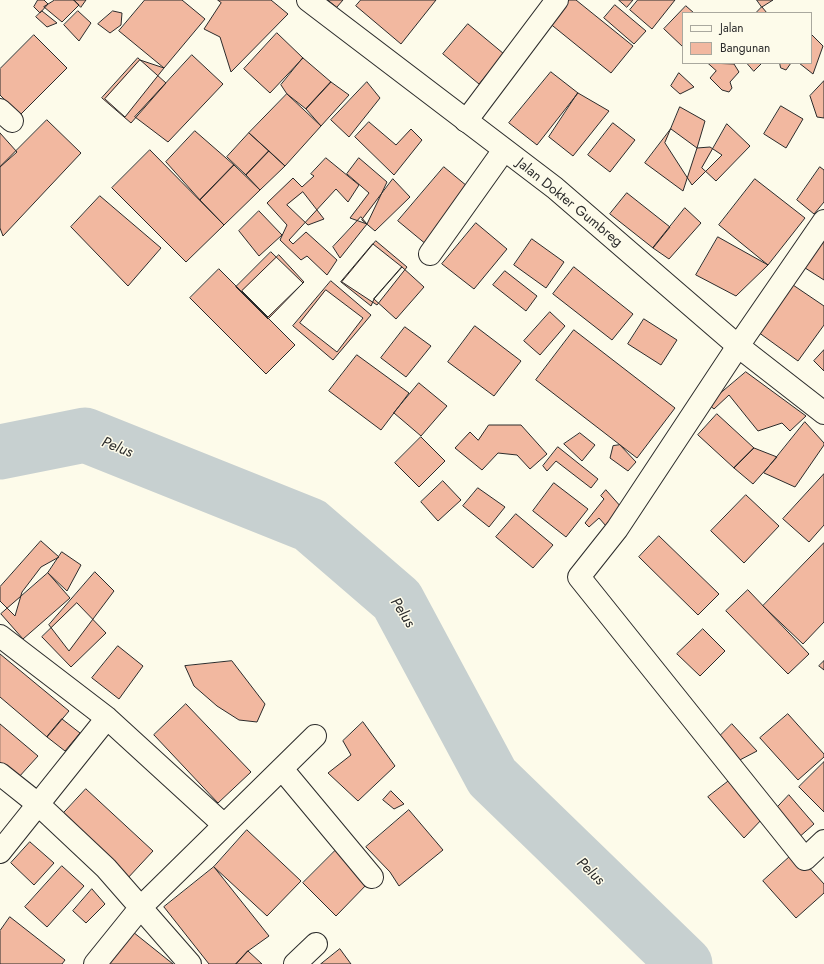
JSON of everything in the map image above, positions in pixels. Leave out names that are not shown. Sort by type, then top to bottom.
[{"type":"street","name":"Jalan Dokter Gumbreg","points":[[308,0],[555,188],[738,346],[824,413]]},
{"type":"street","points":[[466,121],[557,0]]},
{"type":"street","points":[[430,254],[504,150]]},
{"type":"street","points":[[824,221],[738,346],[617,529],[579,577],[805,859],[824,842]]},
{"type":"street","points":[[0,636],[107,718],[224,825]]},
{"type":"street","points":[[0,852],[107,718]]},
{"type":"street","points":[[95,964],[141,907],[315,736]]},
{"type":"street","points":[[282,769],[372,877]]},
{"type":"street","points":[[0,774],[39,805],[106,868],[190,964]]},
{"type":"street","points":[[295,964],[316,944]]},
{"type":"building","points":[[38,0],[44,0],[48,4],[40,13],[34,7]]},
{"type":"building","points":[[55,0],[74,0],[79,5],[62,22],[44,7]]},
{"type":"building","points":[[74,0],[86,0],[81,7]]},
{"type":"building","points":[[145,0],[182,0],[205,19],[164,68],[119,31]]},
{"type":"building","points":[[218,0],[271,0],[288,14],[231,72],[220,37],[204,29],[221,3]]},
{"type":"building","points":[[328,0],[343,0],[337,7]]},
{"type":"building","points":[[361,0],[436,0],[401,44],[356,6]]},
{"type":"building","points":[[566,0],[576,0],[633,46],[611,73],[548,22]]},
{"type":"building","points":[[619,0],[633,0],[627,7]]},
{"type":"building","points":[[638,0],[675,0],[652,29],[630,10]]},
{"type":"building","points":[[757,0],[773,0],[762,7]]},
{"type":"building","points":[[615,5],[646,31],[634,44],[604,18]]},
{"type":"building","points":[[686,6],[693,12],[682,12],[682,46],[664,29]]},
{"type":"building","points":[[762,7],[766,12],[757,12]]},
{"type":"building","points":[[42,11],[57,23],[47,27],[36,17]]},
{"type":"building","points":[[78,11],[91,23],[79,41],[64,25]]},
{"type":"building","points":[[113,11],[122,13],[121,25],[110,33],[98,24]]},
{"type":"building","points":[[468,24],[504,54],[479,84],[443,54]]},
{"type":"building","points":[[277,33],[303,58],[270,93],[244,69]]},
{"type":"building","points":[[34,35],[67,68],[20,115],[0,95],[0,69]]},
{"type":"building","points":[[812,35],[823,46],[813,74],[800,64],[812,64]]},
{"type":"building","points":[[192,55],[223,84],[168,142],[135,117]]},
{"type":"building","points":[[138,58],[166,83],[131,123],[102,98]]},
{"type":"building","points":[[303,58],[331,82],[306,109],[287,94],[281,85]]},
{"type":"building","points":[[140,60],[164,68],[125,117],[105,99]]},
{"type":"building","points":[[709,64],[734,64],[739,72],[730,82],[732,88],[729,92],[722,90],[710,78],[716,71]]},
{"type":"building","points":[[748,64],[761,64],[754,71]]},
{"type":"building","points":[[780,64],[790,64],[786,70],[781,68]]},
{"type":"building","points":[[551,72],[578,93],[537,145],[509,123]]},
{"type":"building","points":[[679,73],[694,87],[680,94],[671,86]]},
{"type":"building","points":[[824,81],[824,118],[817,117],[810,96]]},
{"type":"building","points":[[331,82],[349,95],[321,126],[306,109]]},
{"type":"building","points":[[367,82],[380,98],[349,137],[331,120]]},
{"type":"building","points":[[578,93],[609,111],[573,156],[549,137]]},
{"type":"building","points":[[287,94],[321,126],[285,166],[249,133]]},
{"type":"building","points":[[781,106],[803,119],[786,148],[764,134]]},
{"type":"building","points":[[680,107],[705,121],[697,148],[710,147],[722,155],[692,185],[665,143]]},
{"type":"building","points":[[47,120],[81,153],[3,236],[0,228],[0,167]]},
{"type":"building","points":[[369,122],[396,145],[411,129],[422,140],[394,175],[355,137]]},
{"type":"building","points":[[613,123],[635,140],[610,172],[588,155]]},
{"type":"building","points":[[727,124],[750,146],[716,181],[702,168]]},
{"type":"building","points":[[671,129],[697,148],[683,191],[645,163]]},
{"type":"building","points":[[195,131],[234,165],[200,200],[166,162]]},
{"type":"building","points":[[0,133],[17,152],[0,167]]},
{"type":"building","points":[[249,133],[269,151],[246,175],[227,157]]},
{"type":"building","points":[[150,150],[224,225],[186,262],[112,188]]},
{"type":"building","points":[[269,151],[285,166],[260,190],[246,175]]},
{"type":"building","points":[[326,158],[359,185],[348,202],[336,189],[289,240],[293,244],[306,232],[337,260],[327,275],[307,256],[301,260],[280,240],[287,225],[267,203],[293,178],[302,187],[314,176],[311,174]]},
{"type":"building","points":[[359,158],[387,182],[367,224],[350,218],[369,193],[347,174]]},
{"type":"building","points":[[234,165],[260,190],[224,225],[200,200]]},
{"type":"building","points":[[444,167],[473,191],[427,245],[398,221]]},
{"type":"building","points":[[820,167],[824,170],[824,202],[814,214],[797,200]]},
{"type":"building","points":[[393,179],[410,197],[375,231],[362,220]]},
{"type":"building","points":[[755,179],[805,218],[768,265],[719,225]]},
{"type":"building","points":[[303,192],[324,219],[308,225],[287,205]]},
{"type":"building","points":[[627,193],[670,227],[653,248],[610,214]]},
{"type":"building","points":[[100,196],[161,248],[128,286],[71,227]]},
{"type":"building","points":[[685,208],[701,223],[669,259],[653,248]]},
{"type":"building","points":[[259,211],[282,235],[259,256],[239,231]]},
{"type":"building","points":[[361,217],[367,224],[340,258],[333,247]]},
{"type":"building","points":[[476,223],[507,249],[474,289],[442,264]]},
{"type":"building","points":[[718,237],[768,265],[736,296],[696,275]]},
{"type":"building","points":[[532,239],[564,262],[546,288],[514,265]]},
{"type":"building","points":[[819,239],[824,242],[824,280],[802,266]]},
{"type":"building","points":[[376,241],[407,267],[377,305],[342,282]]},
{"type":"building","points":[[373,244],[402,267],[374,299],[371,306],[341,282]]},
{"type":"building","points":[[271,252],[303,283],[268,319],[236,287]]},
{"type":"building","points":[[279,255],[304,282],[268,317],[242,291]]},
{"type":"building","points":[[402,267],[424,287],[396,319],[374,299]]},
{"type":"building","points":[[574,267],[633,314],[612,340],[553,294]]},
{"type":"building","points":[[219,269],[295,345],[266,374],[190,298]]},
{"type":"building","points":[[505,271],[537,296],[526,311],[493,285]]},
{"type":"building","points":[[331,281],[371,315],[333,360],[293,326]]},
{"type":"building","points":[[793,285],[824,306],[824,325],[798,361],[758,332]]},
{"type":"building","points":[[326,290],[363,318],[337,352],[300,323]]},
{"type":"building","points":[[550,312],[565,326],[540,355],[524,341]]},
{"type":"building","points":[[644,319],[677,340],[661,365],[628,344]]},
{"type":"building","points":[[475,326],[521,361],[494,396],[448,362]]},
{"type":"building","points":[[405,327],[431,346],[406,377],[381,358]]},
{"type":"building","points":[[574,330],[675,408],[637,458],[536,380]]},
{"type":"building","points":[[824,350],[824,371],[814,361]]},
{"type":"building","points":[[357,355],[409,393],[381,430],[329,391]]},
{"type":"building","points":[[746,372],[806,416],[790,431],[782,423],[758,431],[729,395],[714,409],[708,404]]},
{"type":"building","points":[[419,383],[447,406],[421,436],[394,413]]},
{"type":"building","points":[[717,414],[754,448],[734,468],[698,435]]},
{"type":"building","points":[[805,422],[824,443],[824,445],[795,487],[764,473]]},
{"type":"building","points":[[489,425],[521,425],[547,454],[530,469],[517,455],[498,453],[482,470],[455,448],[470,432],[478,440]]},
{"type":"building","points":[[580,433],[595,445],[582,461],[564,444]]},
{"type":"building","points":[[421,437],[445,461],[419,487],[395,463]]},
{"type":"building","points":[[620,445],[636,462],[628,471],[610,458],[613,446]]},
{"type":"building","points":[[558,447],[598,479],[591,488],[556,461],[547,471],[543,466]]},
{"type":"building","points":[[754,448],[777,457],[753,484],[734,468]]},
{"type":"building","points":[[824,474],[824,525],[809,542],[783,519]]},
{"type":"building","points":[[443,481],[461,500],[438,521],[421,502]]},
{"type":"building","points":[[554,483],[588,509],[566,537],[533,511]]},
{"type":"building","points":[[478,488],[505,507],[489,527],[463,506]]},
{"type":"building","points":[[606,490],[622,508],[606,526],[599,518],[589,527],[585,523],[604,499],[601,496]]},
{"type":"building","points":[[746,495],[779,526],[744,563],[711,531]]},
{"type":"building","points":[[516,514],[553,545],[533,568],[496,537]]},
{"type":"building","points":[[659,536],[719,594],[698,615],[639,557]]},
{"type":"building","points":[[41,541],[59,557],[41,567],[22,592],[15,616],[0,601],[0,587]]},
{"type":"building","points":[[824,543],[824,622],[803,644],[763,606]]},
{"type":"building","points":[[62,552],[81,565],[67,591],[48,573]]},
{"type":"building","points":[[95,572],[114,591],[69,651],[49,625]]},
{"type":"building","points":[[48,573],[70,598],[23,639],[1,614]]},
{"type":"building","points":[[748,590],[809,654],[788,674],[726,611]]},
{"type":"building","points":[[77,603],[106,633],[71,667],[42,637]]},
{"type":"building","points":[[703,629],[725,651],[700,676],[677,654]]},
{"type":"building","points":[[118,646],[143,666],[119,699],[92,678]]},
{"type":"building","points":[[0,654],[69,711],[47,737],[0,697]]},
{"type":"building","points":[[232,661],[265,704],[257,722],[239,720],[217,706],[194,686],[185,666]]},
{"type":"building","points":[[824,661],[824,670],[819,666]]},
{"type":"building","points":[[186,704],[251,772],[218,803],[154,735]]},
{"type":"building","points":[[788,714],[824,754],[824,757],[798,780],[760,738]]},
{"type":"building","points":[[62,719],[80,733],[65,751],[47,737]]},
{"type":"building","points":[[363,722],[395,766],[358,801],[328,773],[351,755],[343,741]]},
{"type":"building","points":[[0,724],[38,756],[18,778],[0,763]]},
{"type":"building","points":[[732,724],[757,751],[734,763],[714,742]]},
{"type":"building","points":[[824,762],[824,812],[799,787]]},
{"type":"building","points":[[734,777],[764,817],[744,838],[708,797]]},
{"type":"building","points":[[86,789],[153,851],[126,880],[60,817]]},
{"type":"building","points":[[391,791],[404,804],[394,809],[383,800]]},
{"type":"building","points":[[789,795],[814,824],[797,839],[773,812]]},
{"type":"building","points":[[409,810],[443,850],[399,886],[390,872],[366,847]]},
{"type":"building","points":[[247,830],[301,881],[267,916],[214,867]]},
{"type":"building","points":[[30,842],[54,863],[34,885],[11,863]]},
{"type":"building","points":[[337,849],[370,881],[336,916],[303,883]]},
{"type":"building","points":[[795,852],[824,884],[824,893],[796,918],[763,881]]},
{"type":"building","points":[[62,866],[84,886],[47,927],[25,907]]},
{"type":"building","points":[[214,867],[269,936],[248,951],[236,964],[209,964],[164,907]]},
{"type":"building","points":[[92,889],[105,904],[86,923],[73,911]]},
{"type":"building","points":[[10,917],[65,960],[62,964],[0,964],[0,931]]},
{"type":"building","points":[[133,932],[173,964],[108,964]]},
{"type":"building","points":[[340,949],[351,964],[321,964]]},
{"type":"building","points":[[248,951],[262,964],[236,964]]},
{"type":"waterway","name":"Pelus","points":[[0,452],[85,435],[310,525],[397,600],[492,777],[685,964]]}]
